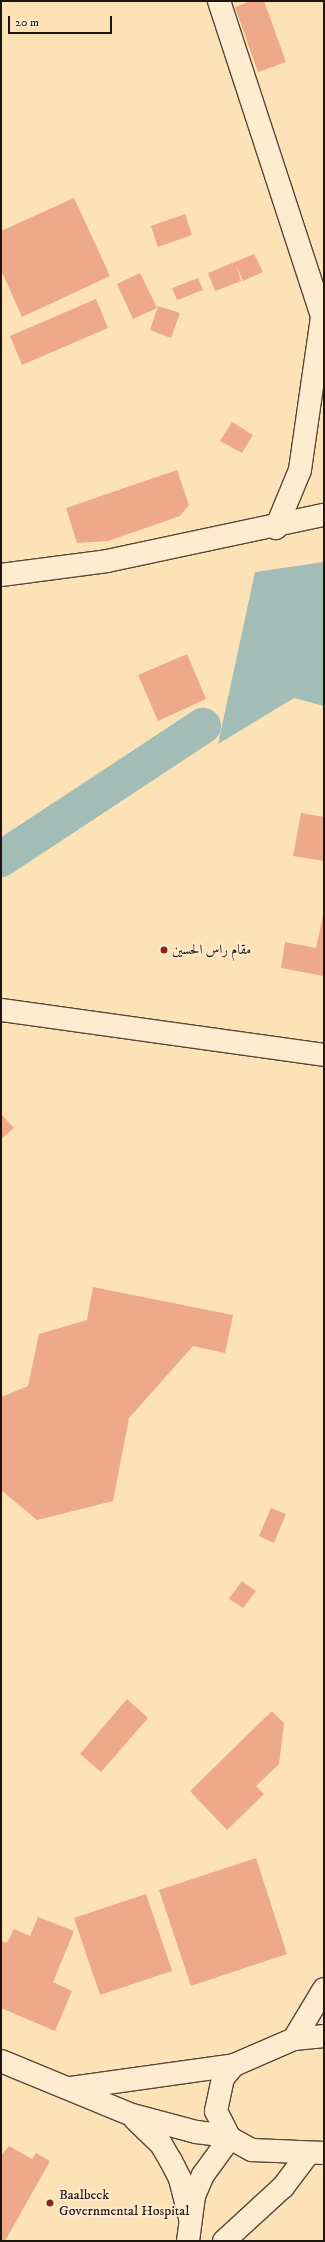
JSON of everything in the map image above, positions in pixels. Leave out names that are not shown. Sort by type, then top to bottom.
[{"type":"street","points":[[219,1],[323,318],[300,470],[276,528]]},
{"type":"street","points":[[1,575],[107,561],[276,528],[324,515]]},
{"type":"street","points":[[1,1010],[324,1055]]},
{"type":"street","points":[[294,2039],[324,1989]]},
{"type":"street","points":[[71,2088],[234,2065],[294,2039],[324,2036]]},
{"type":"street","points":[[1,2061],[71,2088],[132,2115],[196,2132],[230,2137],[252,2150],[316,2153]]},
{"type":"street","points":[[230,2137],[216,2111],[217,2094],[223,2078],[234,2065]]},
{"type":"street","points":[[132,2115],[161,2144],[171,2161],[180,2179],[190,2218]]},
{"type":"street","points":[[188,2241],[190,2218],[203,2175],[230,2137]]},
{"type":"street","points":[[224,2241],[283,2187],[316,2153]]},
{"type":"water","points":[[324,562],[324,706],[294,698],[218,744],[255,572]]},
{"type":"building","points":[[251,1],[264,1],[286,62],[258,72],[235,7]]},
{"type":"building","points":[[74,198],[110,276],[22,317],[1,270],[1,231]]},
{"type":"building","points":[[185,214],[192,235],[158,247],[151,226]]},
{"type":"building","points":[[254,254],[263,272],[243,281],[236,265],[241,281],[215,291],[208,273]]},
{"type":"building","points":[[140,273],[157,308],[133,319],[117,284]]},
{"type":"building","points":[[198,278],[203,290],[177,300],[172,288]]},
{"type":"building","points":[[96,299],[108,328],[22,365],[10,336]]},
{"type":"building","points":[[158,306],[180,313],[171,338],[150,330]]},
{"type":"building","points":[[232,422],[253,435],[242,453],[220,441]]},
{"type":"building","points":[[177,470],[189,505],[180,516],[108,541],[77,543],[66,508]]},
{"type":"building","points":[[187,654],[206,699],[158,721],[138,675]]},
{"type":"building","points":[[301,813],[324,817],[324,861],[293,856]]},
{"type":"building","points":[[324,911],[324,976],[281,968],[285,942],[316,948]]},
{"type":"building","points":[[1,1114],[14,1128],[1,1139]]},
{"type":"building","points":[[93,1287],[233,1315],[225,1353],[193,1346],[129,1418],[113,1501],[37,1520],[1,1490],[1,1397],[28,1386],[39,1334],[87,1320]]},
{"type":"building","points":[[271,1508],[286,1514],[274,1543],[259,1536]]},
{"type":"building","points":[[242,1581],[256,1591],[243,1608],[229,1599]]},
{"type":"building","points":[[127,1699],[148,1718],[101,1772],[80,1754]]},
{"type":"building","points":[[272,1711],[284,1723],[279,1764],[256,1786],[264,1794],[227,1830],[190,1791]]},
{"type":"building","points":[[256,1858],[287,1954],[191,1986],[159,1890]]},
{"type":"building","points":[[146,1894],[172,1971],[100,1995],[74,1918]]},
{"type":"building","points":[[38,1917],[74,1931],[53,1982],[72,1991],[55,2031],[1,2008],[1,1941],[7,1943],[14,1929],[30,1936]]},
{"type":"building","points":[[9,2146],[32,2159],[36,2153],[50,2161],[5,2241],[1,2241],[1,2156]]},
{"type":"waterway","points":[[1,859],[203,726]]},
{"type":"place","name":"مقام راس الحسين","points":[[164,950]]},
{"type":"place","name":"Baalbeck Governmental Hospital","points":[[50,2203]]}]
